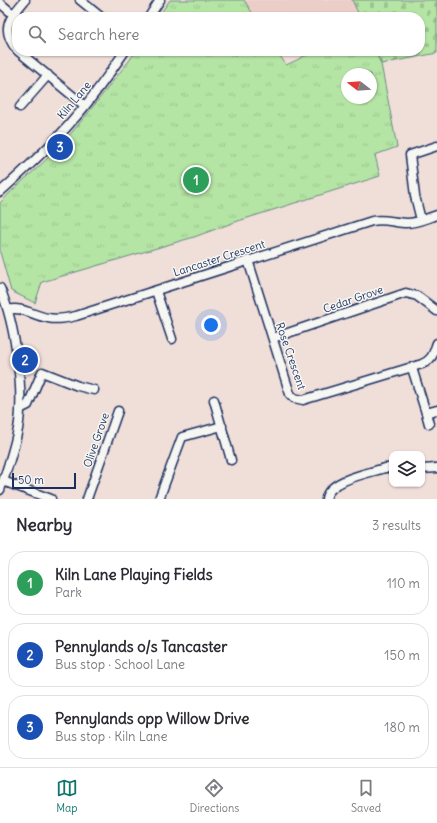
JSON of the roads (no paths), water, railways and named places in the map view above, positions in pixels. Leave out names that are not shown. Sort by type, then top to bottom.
[{"type":"street","points":[[15,12],[25,0]]},
{"type":"street","points":[[80,0],[95,12]]},
{"type":"street","points":[[152,12],[160,0]]},
{"type":"street","points":[[0,3],[12,13]]},
{"type":"street","points":[[12,15],[6,23],[3,32],[6,41],[12,46]]},
{"type":"street","points":[[24,56],[85,106]]},
{"type":"street","name":"Kiln Lane","points":[[0,192],[42,154],[85,106],[121,56]]},
{"type":"street","points":[[20,107],[48,75]]},
{"type":"street","points":[[422,220],[415,196],[410,155],[437,146]]},
{"type":"street","name":"Lancaster Crescent","points":[[8,310],[18,309],[48,318],[66,318],[156,291],[248,260],[376,220],[406,223],[437,215]]},
{"type":"street","name":"Rose Crescent","points":[[248,260],[290,394],[298,400],[303,400],[412,368],[429,361],[433,355],[437,343]]},
{"type":"street","points":[[0,288],[8,310],[20,382],[18,428],[0,490]]},
{"type":"street","points":[[156,291],[172,339]]},
{"type":"street","name":"Cedar Grove","points":[[273,338],[406,293],[417,296],[437,311]]},
{"type":"street","points":[[412,368],[429,424]]},
{"type":"street","points":[[20,409],[28,405],[42,372],[78,386],[94,390]]},
{"type":"street","points":[[214,400],[231,460]]},
{"type":"street","points":[[426,413],[437,410]]},
{"type":"street","name":"Olive Grove","points":[[87,499],[118,411]]},
{"type":"street","points":[[159,499],[182,437],[222,426]]},
{"type":"street","points":[[326,499],[332,488],[338,483],[389,468]]},
{"type":"street","points":[[425,469],[437,468]]},
{"type":"street","points":[[3,481],[51,499]]},
{"type":"place","name":"Pennylands opp Willow Drive","points":[[60,147]]},
{"type":"place","name":"Kiln Lane Playing Fields","points":[[196,180]]},
{"type":"place","name":"Pennylands o/s Tancaster","points":[[25,360]]}]
